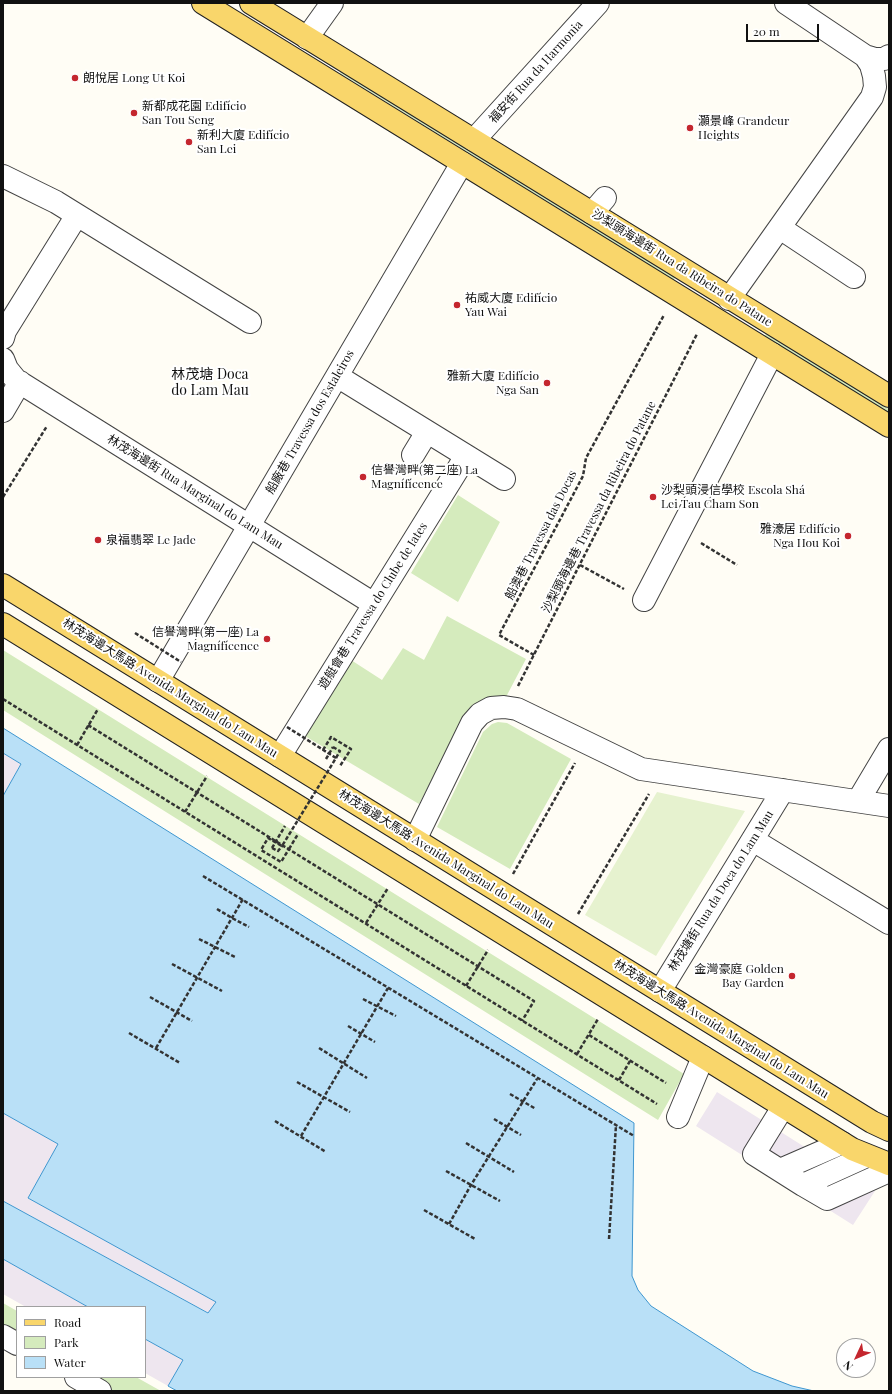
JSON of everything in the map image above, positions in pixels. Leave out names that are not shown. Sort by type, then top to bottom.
[{"type":"main road","name":"沙梨頭海邊街 Rua da Ribeira do Patane","points":[[203,3],[889,426]]},
{"type":"main road","name":"沙梨頭海邊街 Rua da Ribeira do Patane","points":[[251,3],[474,140],[598,205],[729,299],[889,396]]},
{"type":"main road","points":[[293,58],[308,38]]},
{"type":"main road","name":"林茂海邊大馬路 Avenida Marginal do Lam Mau","points":[[3,585],[872,1122],[889,1130]]},
{"type":"main road","points":[[3,624],[842,1143],[867,1156],[889,1164]]},
{"type":"main road","points":[[248,776],[273,752]]},
{"type":"main road","points":[[707,1060],[729,1034]]},
{"type":"street","points":[[308,38],[332,3]]},
{"type":"street","name":"福安街 Rua da Harmonia","points":[[474,140],[598,3]]},
{"type":"street","points":[[786,3],[865,56],[875,59],[884,59],[889,56]]},
{"type":"street","points":[[729,299],[872,97],[875,87],[874,76],[871,65],[865,56]]},
{"type":"street","name":"船廠巷 Travessa dos Estaleiros","points":[[158,681],[462,163]]},
{"type":"street","points":[[3,176],[56,202],[250,322]]},
{"type":"street","points":[[3,338],[5,331],[77,215]]},
{"type":"street","points":[[780,228],[854,277]]},
{"type":"street","points":[[644,600],[772,354]]},
{"type":"street","points":[[3,359],[7,369],[18,381],[3,411]]},
{"type":"street","points":[[337,376],[504,479]]},
{"type":"street","name":"林茂海邊街 Rua Marginal do Lam Mau","points":[[18,381],[374,604]]},
{"type":"street","points":[[413,455],[427,432]]},
{"type":"street","name":"遊艇會巷 Travessa do Clube de Iates","points":[[273,752],[374,604],[466,456]]},
{"type":"street","points":[[415,840],[472,723],[480,714],[491,708],[507,707],[517,709],[641,769],[889,806]]},
{"type":"street","points":[[858,801],[889,749]]},
{"type":"street","name":"林茂塘街 Rua da Doca do Lam Mau","points":[[660,991],[783,790]]},
{"type":"street","points":[[753,840],[889,923]]},
{"type":"street","points":[[678,1117],[687,1096],[707,1060]]},
{"type":"street","points":[[783,1107],[754,1154],[803,1185],[827,1199],[889,1171]]},
{"type":"street","points":[[780,1170],[842,1143]]},
{"type":"street","points":[[803,1185],[867,1156]]},
{"type":"street","points":[[3,1336],[16,1343]]},
{"type":"street","points":[[78,1378],[100,1391]]},
{"type":"path","name":"船澳巷 Travessa das Docas","points":[[534,655],[499,635],[583,476],[586,458],[676,294]]},
{"type":"path","name":"沙梨頭海邊巷 Travessa da Ribeira do Patane","points":[[507,707],[708,314]]},
{"type":"path","points":[[3,497],[59,406]]},
{"type":"path","points":[[680,531],[737,565]]},
{"type":"path","points":[[580,565],[644,600]]},
{"type":"path","points":[[135,633],[182,662]]},
{"type":"path","points":[[77,745],[110,690]]},
{"type":"path","points":[[3,699],[678,1117]]},
{"type":"path","points":[[88,726],[534,1001],[522,1020]]},
{"type":"path","points":[[287,727],[336,758]]},
{"type":"path","points":[[323,750],[331,736],[351,749],[342,762]]},
{"type":"path","points":[[502,894],[587,743]]},
{"type":"path","points":[[275,842],[272,848],[278,852],[340,751],[334,747],[330,754]]},
{"type":"path","points":[[185,812],[218,757]]},
{"type":"path","points":[[567,934],[662,772]]},
{"type":"path","points":[[282,846],[268,838],[261,850],[281,862],[289,849]]},
{"type":"path","points":[[366,924],[399,869]]},
{"type":"path","points":[[203,876],[537,1079],[634,1136]]},
{"type":"path","points":[[156,1048],[243,899]]},
{"type":"path","points":[[217,909],[249,927]]},
{"type":"path","points":[[466,986],[500,931]]},
{"type":"path","points":[[199,939],[235,957]]},
{"type":"path","points":[[172,964],[222,991]]},
{"type":"path","points":[[301,1136],[388,988]]},
{"type":"path","points":[[150,997],[192,1021]]},
{"type":"path","points":[[363,998],[396,1016]]},
{"type":"path","points":[[348,1026],[375,1042]]},
{"type":"path","points":[[129,1033],[180,1063]]},
{"type":"path","points":[[577,1054],[589,1035],[687,1096]]},
{"type":"path","points":[[319,1048],[367,1078]]},
{"type":"path","points":[[619,1080],[630,1061]]},
{"type":"path","points":[[449,1224],[471,1185],[537,1079]]},
{"type":"path","points":[[297,1082],[350,1112]]},
{"type":"path","points":[[510,1094],[536,1109]]},
{"type":"path","points":[[494,1119],[521,1135]]},
{"type":"path","points":[[275,1121],[326,1152]]},
{"type":"path","points":[[609,1239],[616,1125]]},
{"type":"path","points":[[466,1143],[514,1172]]},
{"type":"path","points":[[446,1171],[500,1201]]},
{"type":"path","points":[[424,1210],[475,1239]]},
{"type":"shaded area","points":[[3,753],[21,764],[3,796]]},
{"type":"shaded area","points":[[717,1092],[875,1191],[853,1225],[696,1126]]},
{"type":"shaded area","points":[[3,1113],[58,1144],[28,1198],[216,1301],[209,1313],[3,1201]]},
{"type":"shaded area","points":[[3,1259],[86,1306],[24,1306],[3,1294]]},
{"type":"shaded area","points":[[146,1340],[183,1360],[168,1386],[146,1374]]},
{"type":"green space","points":[[341,70],[675,277],[674,280],[340,73]]},
{"type":"green space","points":[[766,334],[889,409],[889,414],[763,337]]},
{"type":"green space","points":[[458,495],[500,522],[458,602],[411,573]]},
{"type":"green space","points":[[447,616],[526,659],[506,697],[490,699],[466,713],[419,804],[305,736],[351,660],[382,680],[403,648],[424,660]]},
{"type":"green space","points":[[3,650],[684,1074],[658,1120],[3,710]]},
{"type":"green space","points":[[498,722],[507,723],[571,759],[510,869],[437,827],[483,732],[492,724]]},
{"type":"green space","points":[[657,792],[745,811],[656,956],[585,915]]},
{"type":"green space","points":[[3,1303],[16,1310],[16,1336],[3,1329]]},
{"type":"green space","points":[[90,1378],[138,1378],[161,1391],[113,1391]]},
{"type":"water","points":[[3,728],[634,1123],[632,1276],[638,1290],[651,1306],[753,1371],[792,1386],[814,1391],[177,1391],[168,1386],[183,1360],[146,1340],[146,1306],[86,1306],[3,1259],[3,1201],[208,1313],[216,1302],[28,1198],[58,1144],[3,1113],[3,796],[21,764],[3,753]]},
{"type":"place","name":"朗悅居 Long Ut Koi","points":[[75,78]]},
{"type":"place","name":"新都成花園 Edifício San Tou Seng","points":[[134,113]]},
{"type":"place","name":"灝景峰 Grandeur Heights","points":[[690,128]]},
{"type":"place","name":"新利大廈 Edifício San Lei","points":[[189,142]]},
{"type":"place","name":"祐威大廈 Edifício Yau Wai","points":[[457,305]]},
{"type":"place","name":"雅新大廈 Edifício Nga San","points":[[547,383]]},
{"type":"place","name":"信譽灣畔(第二座) La Magnífícence","points":[[363,477]]},
{"type":"place","name":"沙梨頭浸信學校 Escola Shá Lei Tau Cham Son","points":[[653,497]]},
{"type":"place","name":"雅濠居 Edifício Nga Hou Koi","points":[[848,536]]},
{"type":"place","name":"泉福翡翠 Le Jade","points":[[98,540]]},
{"type":"place","name":"信譽灣畔(第一座) La Magnífícence","points":[[267,639]]},
{"type":"place","name":"金灣豪庭 Golden Bay Garden","points":[[792,976]]},
{"type":"district","name":"林茂塘 Doca do Lam Mau","points":[[210,384]]}]
